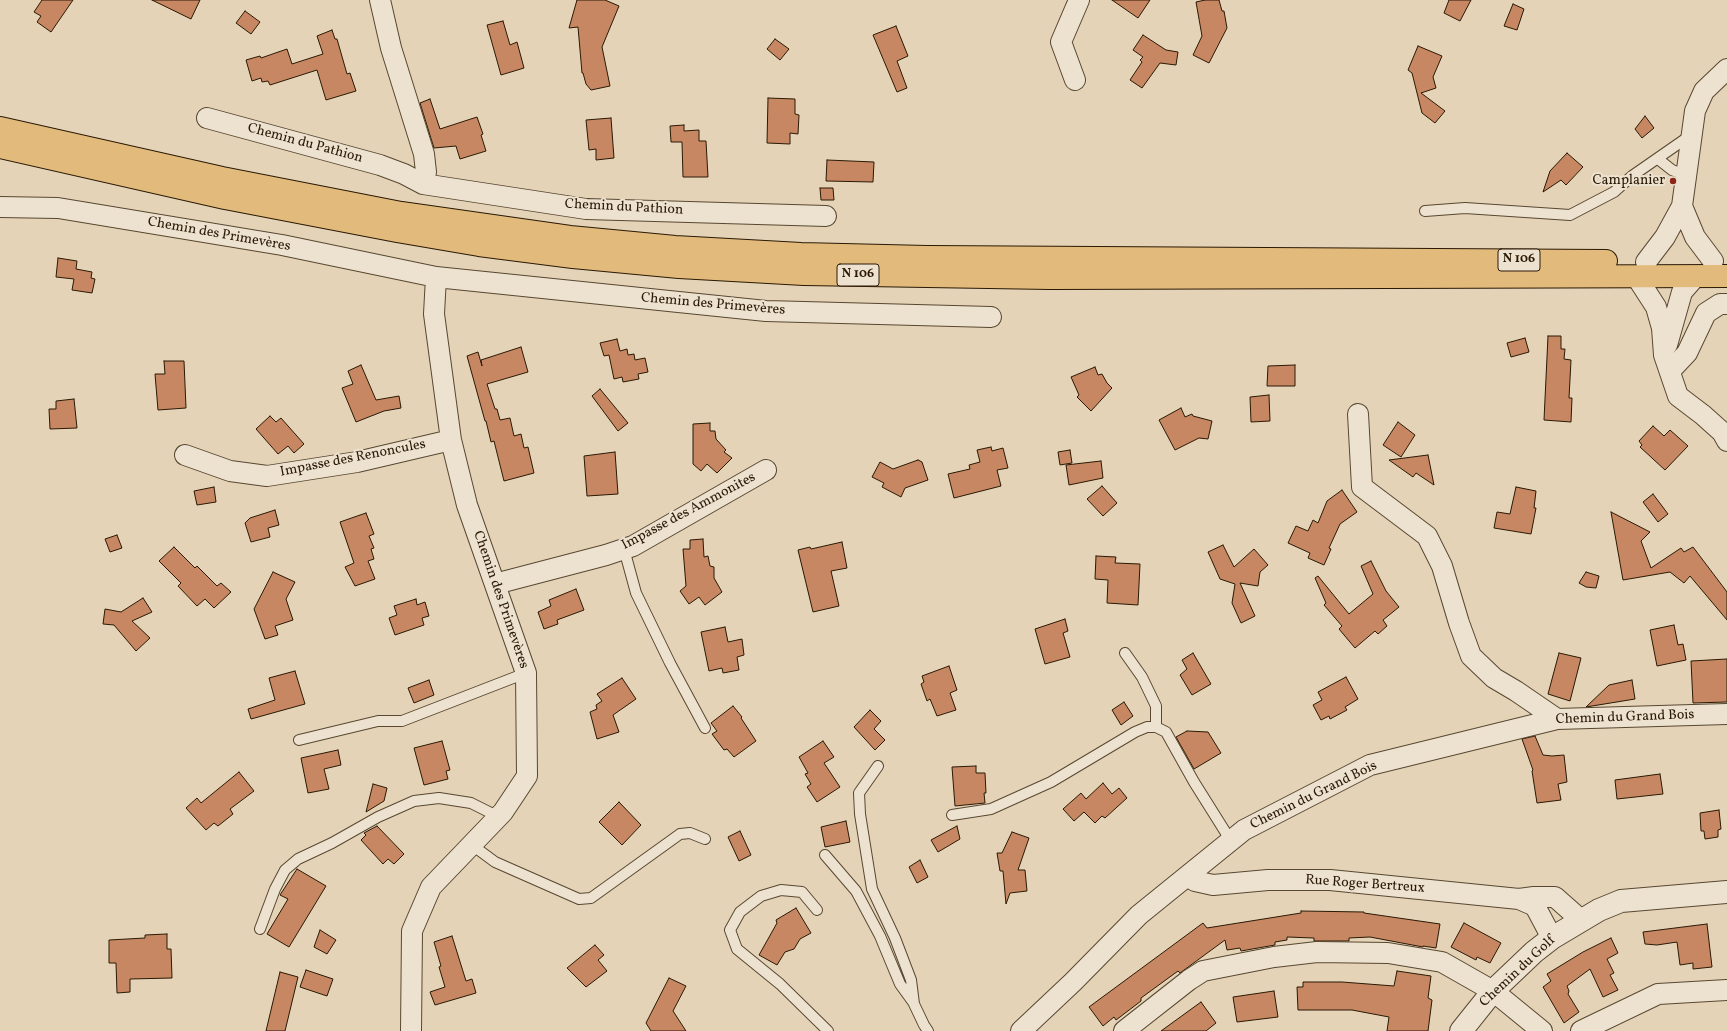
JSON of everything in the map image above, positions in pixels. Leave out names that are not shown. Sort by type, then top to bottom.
[{"type":"main road","name":"N 106","points":[[0,128],[222,178],[401,213],[570,237],[675,247],[801,254],[927,257],[1641,269],[1696,276],[1722,266]]},
{"type":"main road","name":"N 106","points":[[0,147],[189,190],[397,231],[479,245],[573,257],[679,267],[804,274],[1050,278],[1641,269],[1722,266]]},
{"type":"main road","points":[[0,158],[189,190]]},
{"type":"street","points":[[380,0],[391,48],[424,154],[426,172],[423,184]]},
{"type":"street","points":[[1075,80],[1062,42],[1079,0]]},
{"type":"street","points":[[1727,69],[1704,91],[1695,111],[1682,206],[1665,237],[1641,269],[1656,307],[1662,328],[1667,363],[1678,396],[1722,432],[1727,440]]},
{"type":"street","name":"Chemin du Pathion","points":[[207,118],[380,165],[404,174],[423,184],[586,209],[826,216]]},
{"type":"street","points":[[1682,206],[1694,237],[1722,266]]},
{"type":"street","name":"Chemin des Primevères","points":[[0,207],[58,208],[282,245],[436,277],[766,311],[991,317]]},
{"type":"street","points":[[1667,363],[1682,292],[1696,276]]},
{"type":"street","name":"Chemin des Primevères","points":[[411,1031],[412,931],[430,887],[499,817],[527,776],[526,673],[467,505],[451,440],[434,314],[436,277]]},
{"type":"street","points":[[1667,363],[1687,353],[1706,313],[1720,304],[1727,304]]},
{"type":"street","points":[[1358,414],[1362,487],[1427,536],[1442,566],[1470,656],[1494,678],[1557,719]]},
{"type":"street","name":"Impasse des Renoncules","points":[[185,456],[230,471],[267,476],[357,462],[451,440]]},
{"type":"street","name":"Impasse des Ammonites","points":[[495,584],[634,546],[766,470]]},
{"type":"street","name":"Chemin du Grand Bois","points":[[1021,1031],[1073,982],[1139,915],[1244,830],[1370,765],[1557,719],[1727,714]]},
{"type":"street","name":"Rue Roger Bertreux","points":[[1188,876],[1195,881],[1213,885],[1268,880],[1330,880],[1519,899],[1555,897],[1581,920]]},
{"type":"street","points":[[1581,920],[1599,910],[1621,901],[1727,892]]},
{"type":"street","name":"Rue Roger Bertreux","points":[[1519,899],[1534,906],[1552,938]]},
{"type":"street","name":"Chemin du Golf","points":[[1461,1031],[1493,991],[1552,938],[1581,920]]},
{"type":"street","points":[[1124,1031],[1189,980],[1203,971],[1274,956],[1317,952],[1388,953],[1442,962],[1493,991],[1542,1031]]},
{"type":"street","points":[[1581,1031],[1658,994],[1727,990]]},
{"type":"lane","points":[[1425,211],[1465,208],[1570,215],[1614,192],[1632,176],[1691,135]]},
{"type":"lane","points":[[1658,159],[1672,170],[1687,176]]},
{"type":"lane","points":[[624,549],[636,593],[670,663],[705,728]]},
{"type":"lane","points":[[1125,653],[1142,677],[1156,706],[1156,727]]},
{"type":"lane","points":[[299,740],[378,721],[402,721],[526,673]]},
{"type":"lane","points":[[952,815],[991,809],[1052,782],[1135,732],[1147,727],[1156,727],[1166,732],[1194,782],[1231,841]]},
{"type":"lane","points":[[878,766],[859,793],[860,814],[872,889],[911,980],[914,1004]]},
{"type":"lane","points":[[260,929],[275,889],[285,870],[298,859],[332,843],[378,817],[414,801],[439,798],[471,803],[499,817]]},
{"type":"lane","points":[[472,845],[495,862],[579,899],[591,898],[680,834],[690,833],[705,838]]},
{"type":"lane","points":[[825,855],[856,891],[880,936],[900,984],[914,1004],[928,1031]]},
{"type":"lane","points":[[817,910],[802,892],[781,890],[761,896],[740,912],[730,930],[737,949],[780,984],[828,1031]]},
{"type":"building","points":[[42,0],[73,0],[51,32],[37,22],[41,16],[34,12]]},
{"type":"building","points":[[152,0],[200,0],[191,19]]},
{"type":"building","points":[[577,0],[605,0],[619,6],[602,47],[610,86],[591,90],[586,84],[582,73],[578,27],[569,28]]},
{"type":"building","points":[[1112,0],[1150,0],[1138,18]]},
{"type":"building","points":[[1205,0],[1219,0],[1222,11],[1224,11],[1227,28],[1209,63],[1193,55],[1202,36],[1196,2]]},
{"type":"building","points":[[1449,0],[1471,0],[1460,21],[1444,13]]},
{"type":"building","points":[[1513,4],[1524,9],[1517,30],[1504,26]]},
{"type":"building","points":[[245,11],[260,22],[251,34],[236,23]]},
{"type":"building","points":[[503,21],[510,45],[517,42],[524,68],[501,75],[487,25]]},
{"type":"building","points":[[896,26],[908,56],[897,61],[907,88],[897,92],[873,35]]},
{"type":"building","points":[[332,30],[335,39],[337,39],[347,74],[350,73],[356,91],[326,100],[317,70],[270,85],[268,81],[262,82],[261,78],[252,81],[246,60],[260,56],[261,58],[287,49],[292,64],[323,54],[317,36]]},
{"type":"building","points":[[1143,35],[1166,50],[1178,52],[1176,65],[1160,63],[1142,88],[1130,80],[1142,62],[1140,60],[1143,57],[1133,50]]},
{"type":"building","points":[[775,39],[789,49],[780,60],[767,49]]},
{"type":"building","points":[[1418,46],[1442,56],[1433,77],[1436,88],[1421,93],[1445,111],[1435,123],[1422,113],[1412,73],[1408,70]]},
{"type":"building","points":[[768,98],[795,99],[795,114],[799,115],[798,134],[790,133],[790,144],[767,143]]},
{"type":"building","points":[[430,99],[440,129],[477,117],[483,134],[481,135],[486,151],[460,159],[456,146],[434,148],[420,103]]},
{"type":"building","points":[[1645,116],[1654,128],[1642,138],[1635,129]]},
{"type":"building","points":[[611,118],[614,158],[596,160],[596,149],[589,150],[586,120]]},
{"type":"building","points":[[684,125],[684,131],[699,130],[699,141],[706,141],[708,177],[683,177],[682,142],[671,142],[670,126]]},
{"type":"building","points":[[1567,153],[1583,167],[1566,185],[1561,180],[1543,192],[1550,171]]},
{"type":"building","points":[[827,160],[874,162],[873,182],[826,181]]},
{"type":"building","points":[[820,188],[833,188],[834,200],[821,200]]},
{"type":"building","points":[[58,258],[77,261],[76,269],[92,272],[91,278],[95,279],[92,293],[72,290],[74,279],[56,277]]},
{"type":"building","points":[[1548,336],[1561,336],[1561,349],[1565,349],[1564,359],[1571,360],[1569,398],[1572,398],[1571,422],[1544,420]]},
{"type":"building","points":[[1525,338],[1529,352],[1511,357],[1507,343]]},
{"type":"building","points":[[617,339],[620,351],[627,349],[628,355],[634,354],[635,360],[645,358],[648,372],[638,374],[639,379],[623,382],[622,377],[614,379],[609,355],[604,356],[600,343]]},
{"type":"building","points":[[521,347],[528,372],[487,384],[500,420],[510,418],[514,436],[521,434],[524,448],[528,447],[534,473],[504,481],[494,441],[491,442],[467,356],[478,352],[482,366],[481,360]]},
{"type":"building","points":[[164,361],[184,361],[186,408],[158,410],[155,374],[165,374]]},
{"type":"building","points":[[361,365],[376,400],[399,396],[401,408],[384,411],[356,422],[342,388],[353,384],[348,371]]},
{"type":"building","points":[[1295,365],[1295,386],[1267,386],[1268,366]]},
{"type":"building","points":[[1095,367],[1098,375],[1102,374],[1112,388],[1091,411],[1077,397],[1079,395],[1071,377]]},
{"type":"building","points":[[600,389],[628,423],[618,431],[592,396]]},
{"type":"building","points":[[1269,395],[1270,421],[1251,422],[1250,397]]},
{"type":"building","points":[[74,399],[77,428],[50,429],[49,409],[56,409],[56,401]]},
{"type":"building","points":[[1181,408],[1185,417],[1192,414],[1193,416],[1212,421],[1208,439],[1199,438],[1175,450],[1159,420]]},
{"type":"building","points":[[270,416],[276,422],[281,418],[304,444],[294,453],[288,446],[278,454],[256,429]]},
{"type":"building","points":[[1398,422],[1415,435],[1401,457],[1383,445]]},
{"type":"building","points":[[710,423],[710,431],[715,431],[716,439],[726,450],[724,452],[732,458],[717,473],[707,464],[701,471],[693,464],[693,424]]},
{"type":"building","points":[[1653,426],[1664,436],[1670,430],[1688,446],[1665,470],[1640,447],[1642,445],[1639,441]]},
{"type":"building","points":[[991,447],[992,451],[1003,448],[1008,468],[997,470],[1001,486],[954,498],[948,474],[970,469],[969,465],[980,462],[977,450]]},
{"type":"building","points":[[1070,450],[1072,463],[1060,465],[1058,452]]},
{"type":"building","points":[[615,452],[618,494],[587,496],[584,456]]},
{"type":"building","points":[[1428,455],[1434,485],[1416,473],[1413,477],[1389,460]]},
{"type":"building","points":[[918,460],[922,462],[928,480],[905,488],[901,497],[882,487],[884,483],[872,477],[880,462],[893,469]]},
{"type":"building","points":[[1101,461],[1103,478],[1069,485],[1066,465]]},
{"type":"building","points":[[1102,486],[1117,503],[1103,516],[1087,499]]},
{"type":"building","points":[[214,487],[216,502],[197,505],[194,491]]},
{"type":"building","points":[[1516,487],[1536,491],[1534,508],[1536,508],[1531,534],[1494,528],[1497,512],[1510,514]]},
{"type":"building","points":[[1342,490],[1357,512],[1340,524],[1329,548],[1331,549],[1324,565],[1308,558],[1310,553],[1288,543],[1296,526],[1308,531],[1313,520],[1318,523],[1327,501]]},
{"type":"building","points":[[1653,494],[1668,514],[1658,522],[1643,502]]},
{"type":"building","points":[[275,510],[279,525],[268,528],[270,537],[251,542],[245,523],[250,518]]},
{"type":"building","points":[[1611,512],[1650,532],[1641,541],[1651,568],[1681,548],[1684,552],[1693,547],[1727,592],[1727,620],[1690,576],[1684,583],[1670,572],[1623,580]]},
{"type":"building","points":[[366,513],[374,534],[369,536],[374,548],[371,549],[374,559],[368,561],[375,579],[355,586],[345,567],[354,563],[340,522]]},
{"type":"building","points":[[117,535],[122,548],[110,552],[105,539]]},
{"type":"building","points":[[703,539],[704,557],[708,556],[710,566],[714,567],[714,578],[722,592],[705,605],[699,597],[689,604],[680,591],[686,586],[683,549],[690,549],[690,540]]},
{"type":"building","points":[[842,542],[847,568],[831,571],[839,606],[813,612],[798,550],[810,547],[811,549]]},
{"type":"building","points":[[1223,545],[1234,567],[1254,549],[1268,565],[1260,572],[1258,586],[1240,583],[1255,616],[1241,623],[1232,603],[1235,584],[1220,579],[1208,552]]},
{"type":"building","points":[[174,547],[195,568],[197,566],[217,586],[221,583],[231,592],[214,608],[205,599],[197,606],[178,586],[181,583],[159,561]]},
{"type":"building","points":[[1096,556],[1116,557],[1115,563],[1140,564],[1138,605],[1107,603],[1108,580],[1095,579]]},
{"type":"building","points":[[1371,561],[1386,591],[1399,607],[1383,620],[1387,626],[1378,634],[1375,631],[1355,648],[1339,629],[1342,626],[1324,605],[1326,603],[1315,578],[1318,576],[1349,614],[1373,594],[1361,566]]},
{"type":"building","points":[[273,572],[295,582],[286,599],[293,620],[275,626],[278,635],[265,639],[254,609]]},
{"type":"building","points":[[1586,572],[1599,576],[1596,588],[1586,587],[1579,583]]},
{"type":"building","points":[[576,589],[584,610],[557,620],[558,624],[544,629],[538,612],[551,606],[549,600]]},
{"type":"building","points":[[143,598],[152,612],[132,621],[150,638],[136,651],[114,625],[103,624],[105,609],[121,612]]},
{"type":"building","points":[[416,599],[417,605],[425,602],[429,616],[422,618],[424,625],[395,635],[389,618],[397,615],[394,606]]},
{"type":"building","points":[[1065,619],[1068,631],[1063,633],[1070,657],[1045,664],[1035,629]]},
{"type":"building","points":[[1674,625],[1678,645],[1683,644],[1686,660],[1657,666],[1650,630]]},
{"type":"building","points":[[725,627],[728,642],[742,639],[744,655],[737,657],[739,670],[723,673],[722,668],[709,671],[701,632]]},
{"type":"building","points":[[1193,653],[1211,684],[1192,695],[1180,675],[1187,669],[1182,660]]},
{"type":"building","points":[[1559,653],[1581,658],[1570,701],[1548,694]]},
{"type":"building","points":[[1727,659],[1727,702],[1693,703],[1691,661]]},
{"type":"building","points":[[949,666],[957,690],[950,693],[956,710],[937,716],[930,699],[927,701],[921,684],[924,682],[922,676]]},
{"type":"building","points":[[295,671],[305,704],[251,719],[248,709],[275,700],[269,678]]},
{"type":"building","points":[[1346,677],[1358,699],[1345,707],[1347,710],[1330,719],[1329,716],[1321,720],[1313,705],[1322,700],[1318,692]]},
{"type":"building","points":[[622,678],[636,699],[613,715],[619,732],[597,739],[590,712],[597,709],[596,705],[602,701],[597,694]]},
{"type":"building","points":[[429,680],[434,695],[414,703],[408,688]]},
{"type":"building","points":[[1632,680],[1635,699],[1586,707],[1609,685]]},
{"type":"building","points":[[1124,702],[1133,716],[1121,725],[1112,710]]},
{"type":"building","points":[[733,706],[742,717],[741,718],[756,741],[734,757],[727,749],[724,750],[712,734],[717,731],[711,723]]},
{"type":"building","points":[[870,710],[881,721],[874,729],[885,740],[875,750],[854,727]]},
{"type":"building","points":[[1187,731],[1208,732],[1221,753],[1194,769],[1176,737]]},
{"type":"building","points":[[1535,736],[1543,755],[1564,755],[1567,782],[1558,784],[1561,800],[1537,803],[1533,770],[1522,739]]},
{"type":"building","points":[[442,741],[450,770],[446,771],[448,779],[424,785],[414,748]]},
{"type":"building","points":[[823,741],[834,757],[824,763],[840,787],[817,802],[807,787],[811,784],[805,774],[808,773],[799,757]]},
{"type":"building","points":[[338,750],[341,765],[324,769],[329,789],[308,793],[301,758]]},
{"type":"building","points":[[976,766],[976,773],[985,773],[985,803],[955,806],[952,767]]},
{"type":"building","points":[[239,772],[254,791],[230,809],[233,814],[218,826],[214,823],[206,830],[186,808],[197,798],[201,803]]},
{"type":"building","points":[[1660,774],[1663,794],[1617,799],[1615,780]]},
{"type":"building","points":[[1103,783],[1112,794],[1119,788],[1127,798],[1105,818],[1102,816],[1095,823],[1084,812],[1074,821],[1063,809],[1081,793],[1086,799]]},
{"type":"building","points":[[373,784],[387,788],[384,801],[366,812]]},
{"type":"building","points":[[619,802],[641,825],[622,845],[599,822]]},
{"type":"building","points":[[1719,810],[1721,829],[1718,830],[1718,837],[1705,839],[1704,831],[1701,831],[1700,813]]},
{"type":"building","points":[[846,821],[850,842],[825,847],[821,827]]},
{"type":"building","points":[[377,826],[404,854],[394,864],[388,859],[383,864],[361,840],[366,835],[364,833]]},
{"type":"building","points":[[957,826],[960,839],[938,852],[931,840]]},
{"type":"building","points":[[740,831],[751,855],[739,861],[728,837]]},
{"type":"building","points":[[1012,832],[1029,838],[1018,870],[1025,870],[1027,891],[1010,893],[1006,904],[1003,871],[1000,871],[997,853],[1002,853]]},
{"type":"building","points":[[920,860],[928,877],[917,883],[909,867]]},
{"type":"building","points":[[297,869],[326,886],[289,947],[267,934],[288,899],[280,895]]},
{"type":"building","points":[[796,908],[811,933],[800,939],[794,949],[785,952],[777,965],[759,955],[777,923],[776,920]]},
{"type":"building","points":[[1301,911],[1364,912],[1440,924],[1436,948],[1370,937],[1349,938],[1349,941],[1314,941],[1314,938],[1287,937],[1287,940],[1275,942],[1275,945],[1241,951],[1240,948],[1227,950],[1225,940],[1180,973],[1178,971],[1141,998],[1141,1001],[1116,1020],[1114,1017],[1103,1026],[1089,1007],[1203,923],[1207,928],[1301,913]]},
{"type":"building","points":[[1464,923],[1501,943],[1490,963],[1477,957],[1476,960],[1451,947]]},
{"type":"building","points":[[1707,924],[1712,967],[1693,969],[1693,963],[1680,965],[1677,942],[1657,945],[1645,944],[1643,932]]},
{"type":"building","points":[[320,930],[336,940],[327,954],[314,947]]},
{"type":"building","points":[[167,934],[167,949],[171,949],[172,978],[130,979],[130,992],[117,993],[116,963],[109,963],[109,940],[145,938],[145,935]]},
{"type":"building","points":[[452,936],[466,981],[472,979],[476,993],[435,1005],[430,992],[445,987],[434,942]]},
{"type":"building","points":[[1611,938],[1618,953],[1607,959],[1614,973],[1610,975],[1618,990],[1603,997],[1590,969],[1567,986],[1569,991],[1568,994],[1579,1012],[1564,1023],[1543,987],[1551,981],[1547,974],[1583,952]]},
{"type":"building","points":[[595,945],[604,955],[598,960],[607,971],[586,987],[567,968]]},
{"type":"building","points":[[306,970],[333,979],[327,996],[300,987]]},
{"type":"building","points":[[1397,971],[1431,976],[1428,998],[1432,1000],[1428,1031],[1387,1031],[1389,1017],[1352,1010],[1298,1010],[1297,987],[1303,987],[1303,982],[1342,982],[1394,986]]},
{"type":"building","points":[[280,972],[298,977],[285,1031],[266,1031]]},
{"type":"building","points":[[669,978],[686,986],[673,1011],[686,1031],[651,1031],[646,1023]]},
{"type":"building","points":[[1274,991],[1278,1017],[1237,1022],[1233,997]]},
{"type":"building","points":[[1201,1002],[1216,1023],[1206,1031],[1161,1031]]},
{"type":"place","name":"Camplanier","points":[[1673,181]]}]
